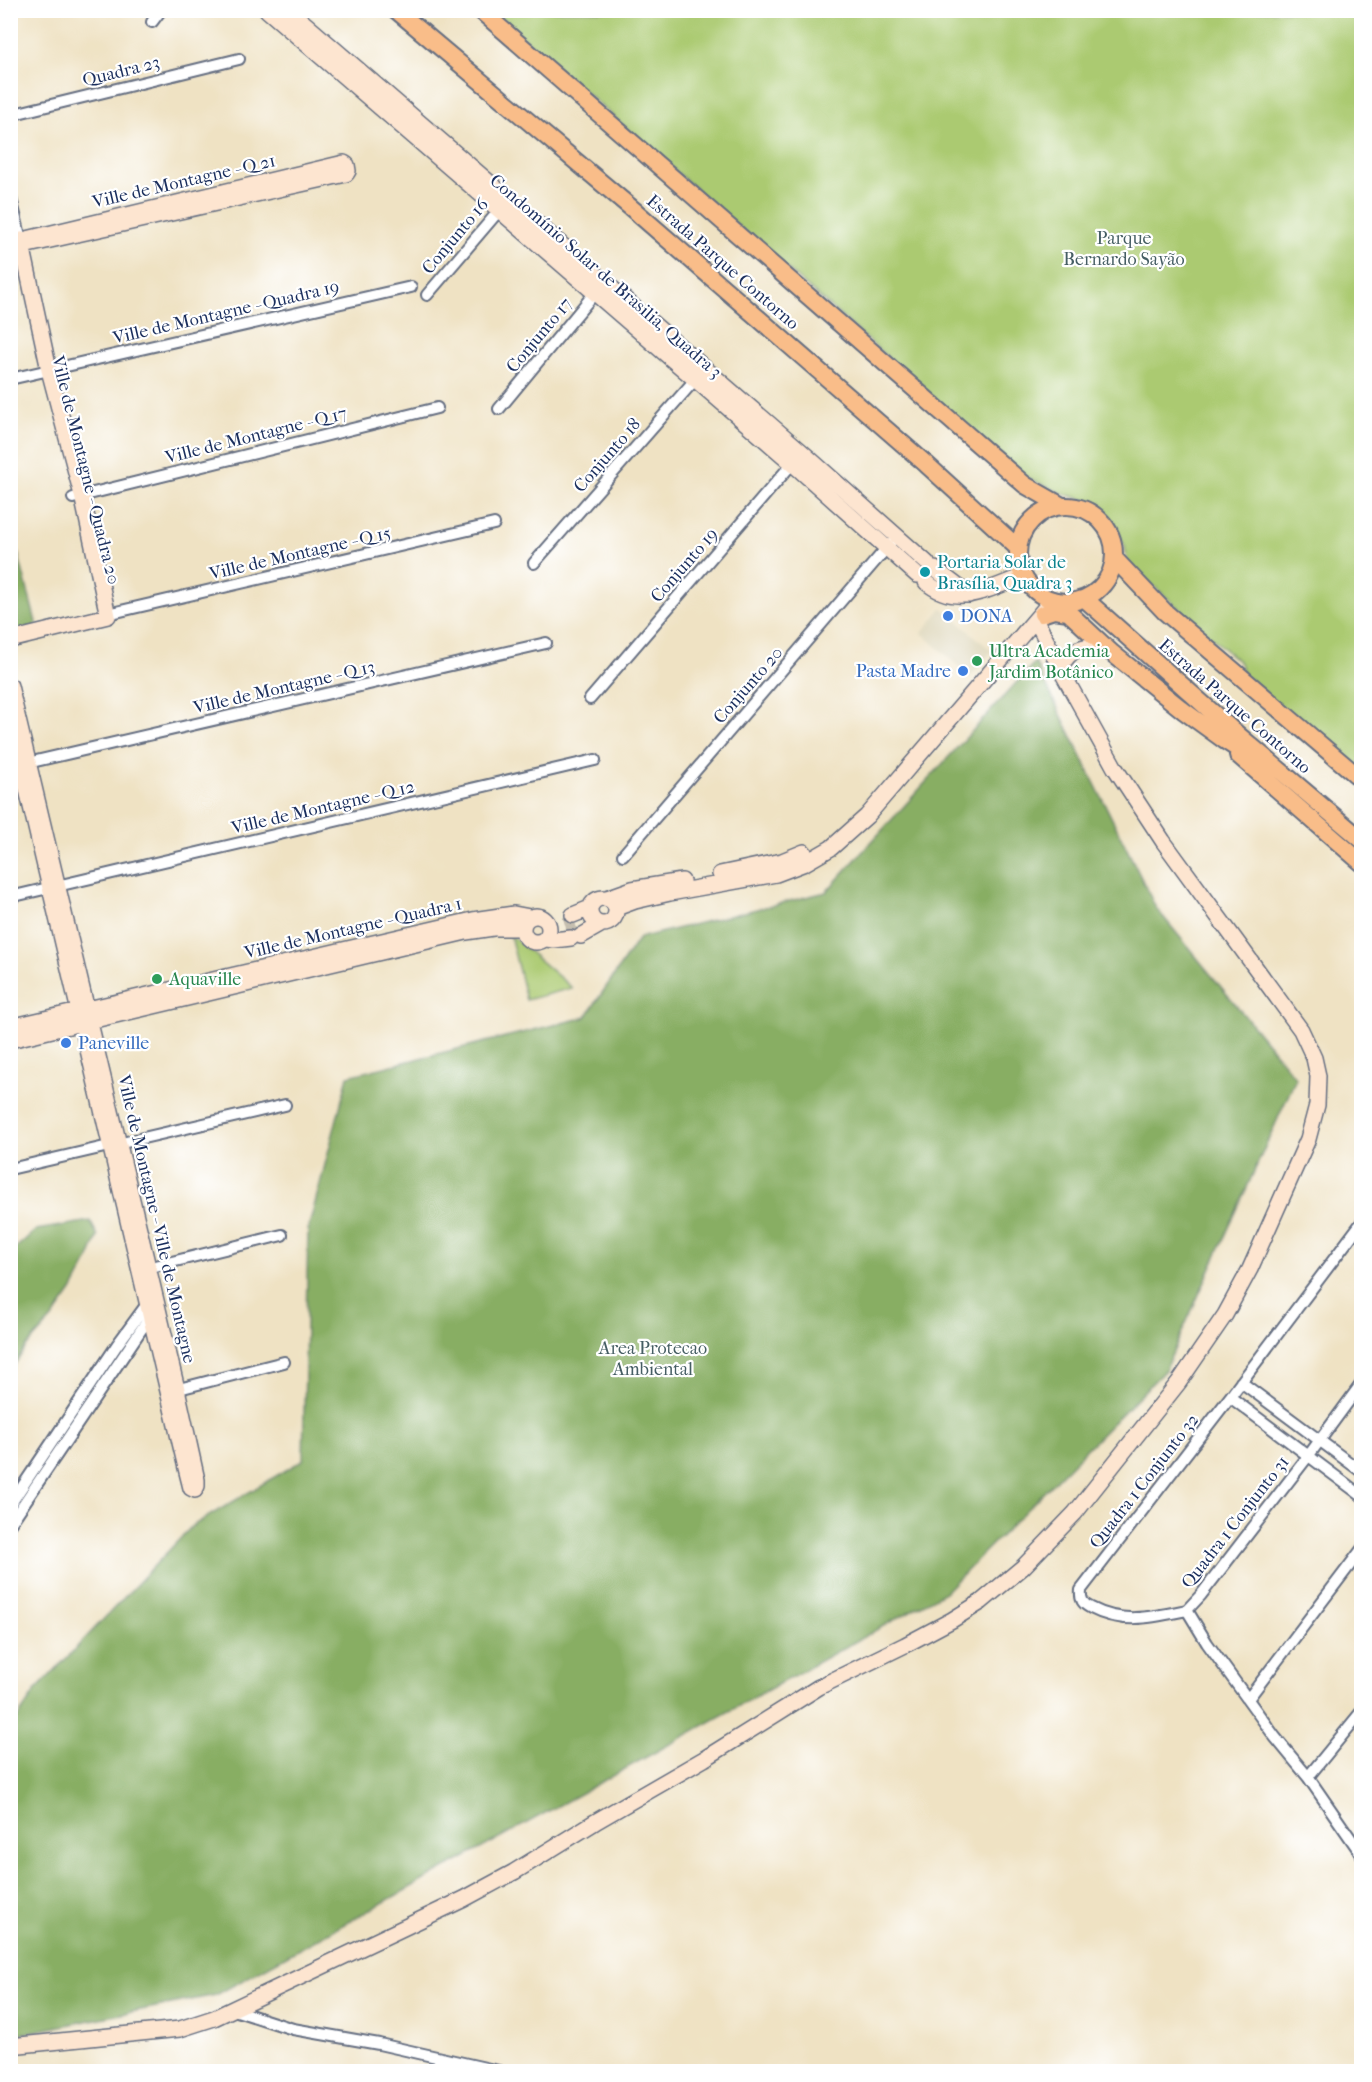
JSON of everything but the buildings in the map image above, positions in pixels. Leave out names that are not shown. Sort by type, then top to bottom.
[{"type":"main road","name":"Estrada Parque Contorno","points":[[396,10],[644,219],[926,464],[1018,548]]},
{"type":"main road","name":"Estrada Parque Contorno","points":[[480,10],[1025,484],[1062,506]]},
{"type":"main road","points":[[1062,506],[1085,509],[1102,521],[1112,538],[1113,567],[1105,583],[1085,599],[1072,602],[1052,600],[1035,591],[1023,576],[1018,548],[1023,531],[1034,518],[1048,509],[1062,506]]},
{"type":"main road","name":"Estrada Parque Contorno","points":[[1114,558],[1165,612],[1362,780]]},
{"type":"main road","name":"Estrada Parque Contorno","points":[[1085,599],[1230,728],[1362,840]]},
{"type":"main road","points":[[1039,617],[1054,610],[1068,612],[1112,653],[1210,730],[1241,752],[1283,773]]},
{"type":"main road","points":[[1210,730],[1362,862]]},
{"type":"street","points":[[152,22],[162,10]]},
{"type":"street","name":"Condomínio Solar de Brasilia, Quadra 3","points":[[267,10],[347,69],[797,458],[897,536],[926,572]]},
{"type":"street","name":"Condomínio Solar de Brasilia, Quadra 3","points":[[289,10],[347,69]]},
{"type":"street","name":"Quadra 23","points":[[10,115],[239,60]]},
{"type":"street","name":"Ville de Montagne - Q 21","points":[[14,243],[344,163],[347,165],[347,173]]},
{"type":"street","points":[[10,194],[14,243]]},
{"type":"street","name":"Conjunto 16","points":[[427,295],[504,204]]},
{"type":"street","name":"Ville de Montagne - Quadra 20","points":[[10,636],[106,614],[14,243]]},
{"type":"street","name":"Ville de Montagne - Quadra 19","points":[[10,379],[411,287]]},
{"type":"street","name":"Conjunto 17","points":[[499,409],[600,287]]},
{"type":"street","name":"Conjunto 18","points":[[534,563],[700,374]]},
{"type":"street","name":"Ville de Montagne - Q 17","points":[[77,496],[437,408]]},
{"type":"street","name":"Condomínio Solar de Brasilia, Quadra 3","points":[[797,458],[887,548],[926,572]]},
{"type":"street","name":"Conjunto 19","points":[[590,699],[797,458]]},
{"type":"street","name":"Ville de Montagne - Q 15","points":[[106,614],[494,524]]},
{"type":"street","name":"Conjunto 20","points":[[623,855],[897,536]]},
{"type":"street","points":[[926,572],[940,592],[969,595],[992,589],[1023,576]]},
{"type":"street","points":[[594,916],[595,901],[611,903],[632,889],[723,874],[794,858],[844,828],[882,797],[1052,600]]},
{"type":"street","points":[[10,640],[106,614]]},
{"type":"street","points":[[10,2046],[180,2029],[214,2018],[453,1904],[514,1872],[705,1759],[819,1687],[915,1640],[981,1602],[1037,1554],[1075,1514],[1179,1382],[1225,1315],[1250,1269],[1308,1139],[1317,1106],[1318,1091],[1314,1058],[1301,1030],[1162,841],[1121,777],[1060,669],[1039,617]]},
{"type":"street","name":"Ville de Montagne - Q 13","points":[[20,765],[546,643]]},
{"type":"street","points":[[1060,669],[1066,657],[1083,648],[1095,646],[1112,653]]},
{"type":"street","name":"Ville de Montagne - Ville de Montagne","points":[[10,686],[20,765]]},
{"type":"street","name":"Ville de Montagne - Ville de Montagne","points":[[10,717],[20,765],[54,886],[85,1015],[194,1484]]},
{"type":"street","name":"Ville de Montagne - Q 12","points":[[10,897],[596,760]]},
{"type":"street","points":[[594,916],[571,926],[554,940],[548,930],[540,916],[526,922],[525,938],[538,943],[548,930],[571,926],[594,916],[611,922],[614,918],[611,903]]},
{"type":"street","name":"Ville de Montagne - Quadra 1","points":[[85,1015],[387,946],[526,922]]},
{"type":"street","points":[[10,1027],[85,1015]]},
{"type":"street","points":[[10,1040],[85,1015]]},
{"type":"street","points":[[10,1169],[285,1105]]},
{"type":"street","name":"Quadra 1 Conjunto 32","points":[[1187,1610],[1134,1620],[1115,1618],[1101,1614],[1085,1605],[1080,1596],[1084,1584],[1230,1397],[1362,1222]]},
{"type":"street","points":[[144,1269],[282,1235]]},
{"type":"street","points":[[10,1505],[152,1305]]},
{"type":"street","points":[[10,1524],[152,1305]]},
{"type":"street","points":[[173,1391],[284,1362]]},
{"type":"street","points":[[1241,1382],[1362,1472]]},
{"type":"street","name":"Quadra 1 Conjunto 31","points":[[1187,1610],[1309,1455],[1362,1383]]},
{"type":"street","points":[[1230,1397],[1362,1496]]},
{"type":"street","points":[[1248,1699],[1362,1549]]},
{"type":"street","points":[[1187,1610],[1207,1644],[1308,1777],[1362,1854]]},
{"type":"street","points":[[1308,1777],[1362,1711]]},
{"type":"street","points":[[231,2009],[293,2030],[379,2044],[503,2072]]},
{"type":"shaded area","points":[[942,608],[992,651],[970,677],[922,633]]},
{"type":"green space","name":"Parque Bernardo Sayão","points":[[493,11],[1361,11],[1361,780],[1245,680],[1240,663],[1127,562],[1125,547],[1114,522],[1092,502],[1064,494],[1023,476]]},
{"type":"green space","points":[[10,543],[18,553],[37,626],[14,632],[10,620]]},
{"type":"green space","name":"Area Protecao Ambiental","points":[[1035,662],[1156,908],[1296,1078],[1165,1370],[945,1592],[216,1995],[11,2036],[11,1727],[37,1689],[192,1526],[303,1460],[308,1230],[348,1076],[586,1017],[639,938],[826,892]]},
{"type":"green space","points":[[510,935],[572,988],[526,1000]]},
{"type":"green space","points":[[90,1221],[98,1236],[87,1263],[72,1291],[52,1319],[26,1347],[11,1370],[11,1252],[36,1230]]},
{"type":"tunnel","points":[[565,925],[575,922]]},
{"type":"place","name":"Portaria Solar de Brasília, Quadra 3","points":[[925,572]]},
{"type":"place","name":"DONA","points":[[948,616]]},
{"type":"place","name":"Ultra Academia Jardim Botânico","points":[[977,661]]},
{"type":"place","name":"Pasta Madre","points":[[963,671]]},
{"type":"place","name":"Aquaville","points":[[157,979]]},
{"type":"place","name":"Paneville","points":[[66,1043]]}]
